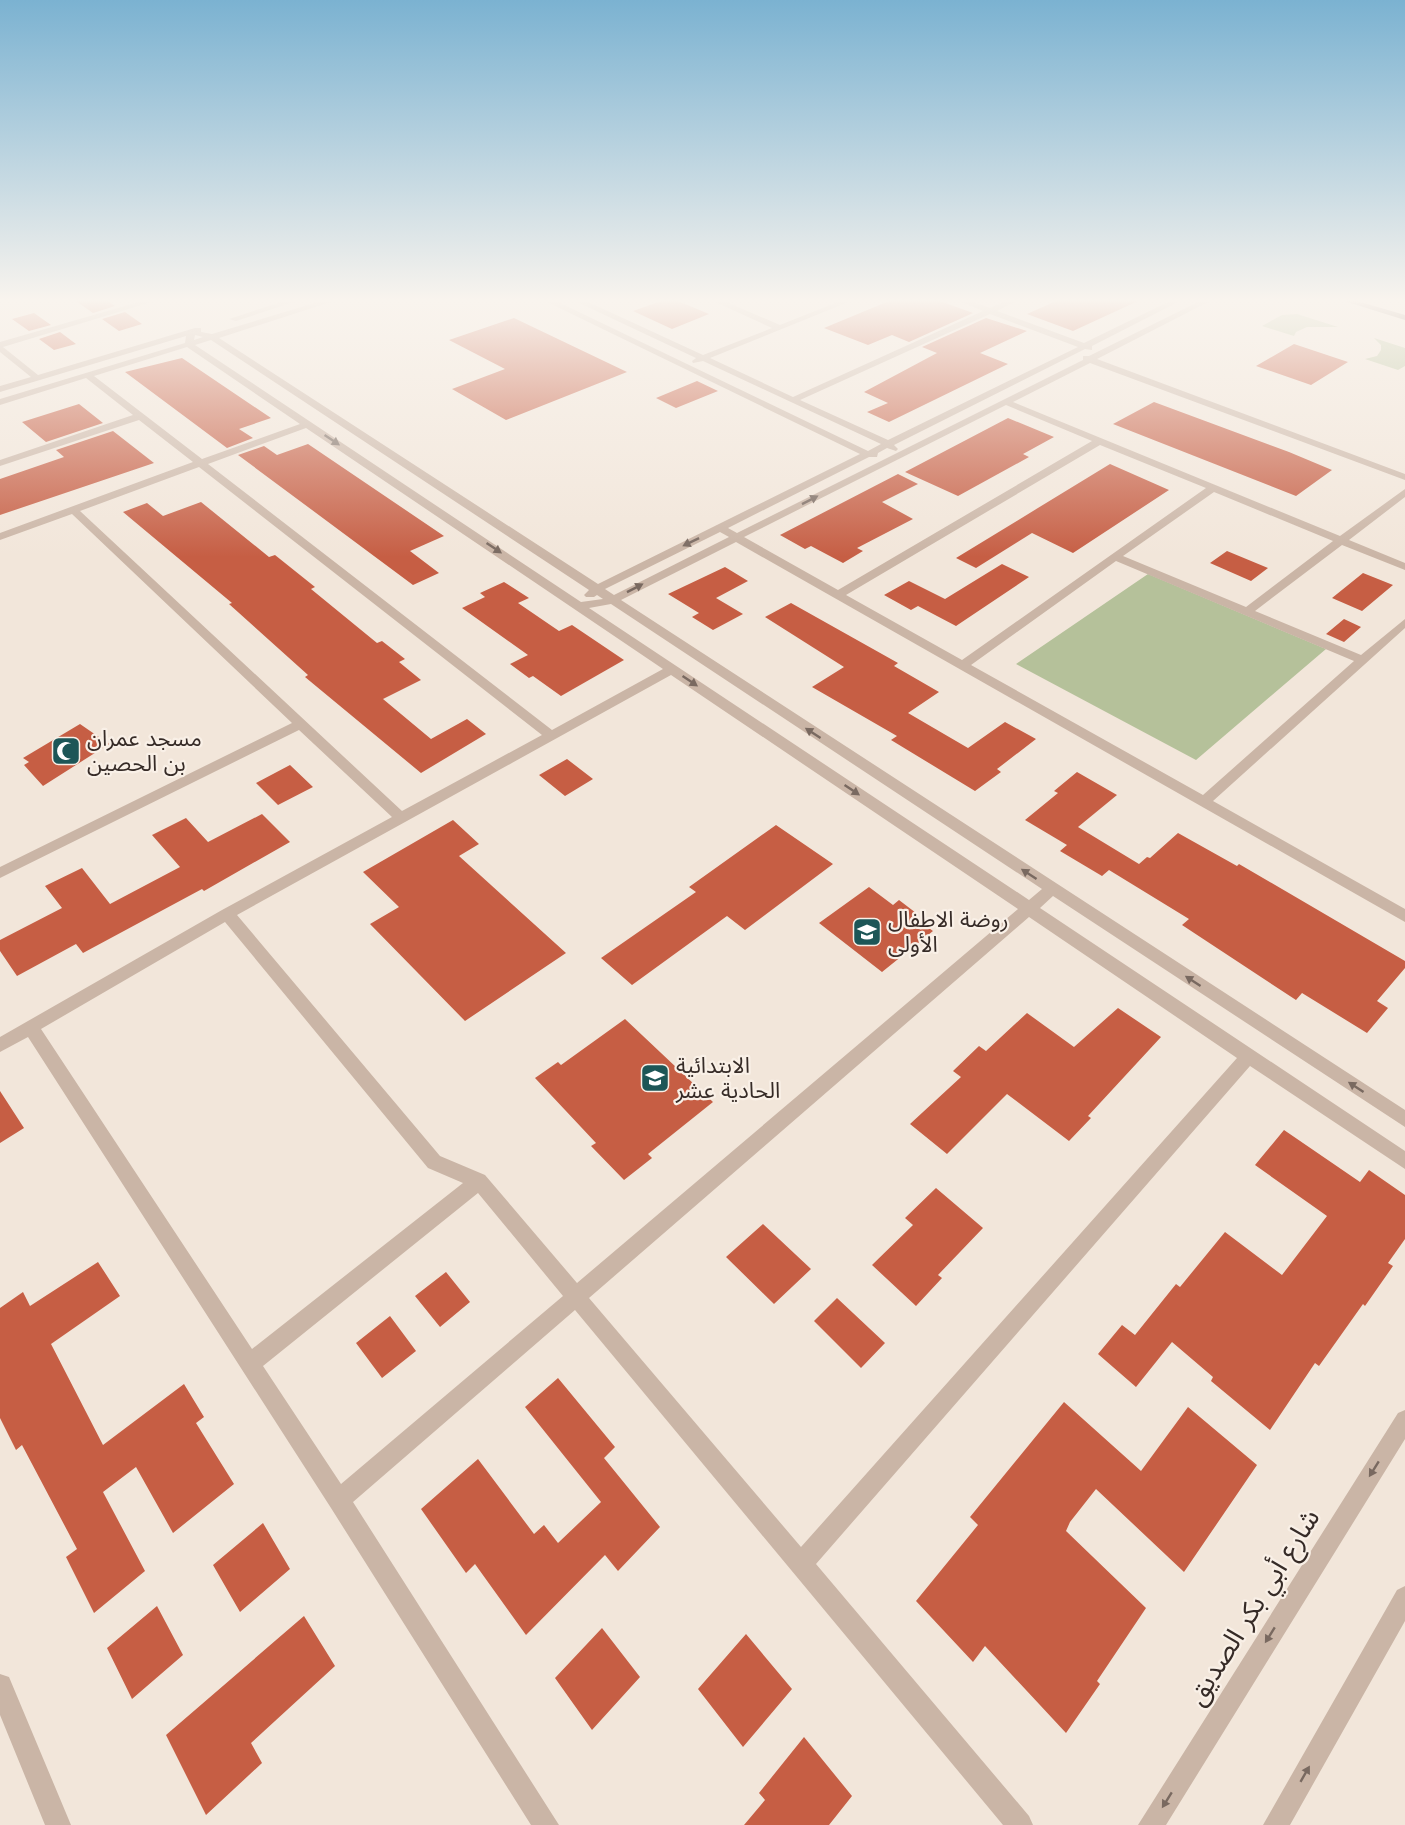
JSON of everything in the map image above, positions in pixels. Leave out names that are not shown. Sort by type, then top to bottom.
[{"type":"street","points":[[0,402],[51,386]]},
{"type":"street","points":[[101,386],[552,736]]},
{"type":"street","points":[[256,386],[307,424],[1405,1161]]},
{"type":"street","points":[[294,386],[594,590],[1405,1119]]},
{"type":"street","points":[[723,386],[867,454],[899,455]]},
{"type":"street","points":[[762,386],[888,444],[899,455]]},
{"type":"street","points":[[793,400],[824,386]]},
{"type":"street","points":[[580,606],[594,590],[1005,386]]},
{"type":"street","points":[[580,606],[610,600],[1037,386]]},
{"type":"street","points":[[1160,386],[1405,477]]},
{"type":"street","points":[[1005,402],[1405,567]]},
{"type":"street","points":[[0,463],[140,416]]},
{"type":"street","points":[[0,537],[307,424]]},
{"type":"street","points":[[838,595],[1100,441]]},
{"type":"street","points":[[1392,472],[1405,462]]},
{"type":"street","points":[[962,665],[1213,488]]},
{"type":"street","points":[[1247,612],[1405,492]]},
{"type":"street","points":[[73,510],[402,819]]},
{"type":"street","points":[[720,528],[1405,916]]},
{"type":"street","points":[[1115,557],[1362,660]]},
{"type":"street","points":[[1204,802],[1405,622]]},
{"type":"street","points":[[0,1045],[227,914],[672,669]]},
{"type":"street","points":[[0,873],[300,723]]},
{"type":"street","points":[[339,1500],[1052,889]]},
{"type":"street","points":[[227,914],[434,1162],[479,1181],[1020,1825]]},
{"type":"street","points":[[31,1028],[339,1500],[546,1825]]},
{"type":"street","points":[[801,1564],[1249,1056]]},
{"type":"street","points":[[250,1363],[479,1181]]},
{"type":"street","name":"شارع أبي بكر الصديق","points":[[1151,1825],[1405,1420]]},
{"type":"street","points":[[1276,1825],[1405,1598]]},
{"type":"street","points":[[0,1686],[57,1825]]},
{"type":"green space","points":[[1148,574],[1326,649],[1196,760],[1016,664]]},
{"type":"building","points":[[144,386],[224,386],[271,418],[239,429],[253,438],[227,448]]},
{"type":"building","points":[[460,386],[591,386],[506,420],[452,389]]},
{"type":"building","points":[[685,386],[708,386],[718,391],[676,408],[656,398]]},
{"type":"building","points":[[875,386],[963,386],[889,422],[867,412],[888,403],[864,392]]},
{"type":"building","points":[[1154,402],[1332,470],[1296,496],[1113,424]]},
{"type":"building","points":[[79,404],[103,423],[46,442],[22,422]]},
{"type":"building","points":[[1008,418],[1054,437],[1023,454],[1029,457],[958,496],[905,472]]},
{"type":"building","points":[[113,431],[154,463],[0,515],[0,479],[64,457],[56,450]]},
{"type":"building","points":[[308,444],[444,536],[410,551],[439,573],[413,585],[238,455],[264,446],[277,455]]},
{"type":"building","points":[[1110,464],[1169,490],[1073,553],[1032,533],[976,568],[956,558]]},
{"type":"building","points":[[898,474],[918,484],[882,502],[913,519],[857,548],[863,551],[843,563],[811,546],[805,549],[780,535]]},
{"type":"building","points":[[201,502],[269,557],[275,555],[315,587],[311,589],[377,643],[382,641],[405,659],[399,662],[421,680],[383,699],[431,739],[467,719],[486,734],[421,773],[305,677],[308,675],[229,604],[232,603],[123,512],[147,503],[163,516]]},
{"type":"building","points":[[1227,551],[1268,568],[1251,581],[1210,563]]},
{"type":"building","points":[[1002,564],[1029,577],[956,626],[918,606],[911,610],[884,595],[909,581],[945,599]]},
{"type":"building","points":[[725,567],[748,581],[716,598],[743,614],[713,630],[692,617],[699,613],[668,594]]},
{"type":"building","points":[[1363,573],[1393,585],[1362,611],[1332,598]]},
{"type":"building","points":[[504,582],[529,598],[518,603],[559,631],[572,625],[624,660],[561,696],[533,676],[529,678],[510,664],[528,655],[462,608],[485,597],[480,593]]},
{"type":"building","points":[[791,603],[898,663],[894,666],[939,692],[908,713],[968,748],[1005,722],[1036,739],[997,769],[1001,772],[975,791],[891,740],[897,736],[812,687],[844,667],[765,617]]},
{"type":"building","points":[[1344,619],[1361,627],[1344,642],[1326,634]]},
{"type":"building","name":"مسجد عمران بن الحصين","points":[[80,724],[109,744],[43,786],[24,765],[29,762],[23,758]]},
{"type":"building","points":[[567,759],[593,779],[565,796],[539,775]]},
{"type":"building","points":[[290,765],[313,787],[278,805],[256,783]]},
{"type":"building","points":[[1077,772],[1117,795],[1078,827],[1139,864],[1147,857],[1150,858],[1178,833],[1237,866],[1239,864],[1405,961],[1405,968],[1377,1001],[1388,1008],[1367,1033],[1302,993],[1296,1000],[1182,925],[1189,919],[1109,870],[1102,876],[1060,851],[1067,845],[1025,820],[1058,793],[1054,791]]},
{"type":"building","points":[[262,814],[290,842],[204,891],[202,889],[83,953],[76,944],[17,976],[0,951],[0,940],[62,908],[45,886],[82,868],[110,904],[180,867],[152,835],[186,818],[208,842]]},
{"type":"building","points":[[453,820],[479,844],[459,856],[566,953],[465,1021],[370,924],[399,907],[363,872]]},
{"type":"building","points":[[776,825],[833,864],[745,930],[727,916],[632,985],[601,958],[696,892],[689,887]]},
{"type":"building","points":[[869,887],[893,905],[899,900],[916,913],[912,916],[933,931],[882,972],[819,923]]},
{"type":"building","points":[[1118,1008],[1161,1037],[1088,1116],[1091,1118],[1069,1141],[1007,1094],[947,1154],[910,1124],[961,1077],[953,1071],[979,1046],[986,1051],[1027,1013],[1074,1047]]},
{"type":"building","points":[[625,1019],[713,1102],[648,1154],[652,1158],[624,1180],[591,1146],[596,1143],[535,1078],[558,1062],[561,1065]]},
{"type":"building","points":[[0,1091],[24,1128],[0,1143]]},
{"type":"building","points":[[1284,1130],[1360,1182],[1369,1170],[1405,1195],[1405,1239],[1388,1263],[1393,1266],[1365,1306],[1363,1304],[1319,1366],[1315,1363],[1270,1430],[1211,1381],[1213,1377],[1172,1342],[1136,1387],[1098,1354],[1122,1325],[1135,1335],[1176,1284],[1180,1287],[1225,1232],[1282,1275],[1327,1216],[1255,1165]]},
{"type":"building","points":[[936,1188],[983,1228],[938,1275],[942,1278],[916,1306],[872,1265],[913,1225],[905,1218]]},
{"type":"building","points":[[763,1224],[811,1269],[774,1304],[726,1257]]},
{"type":"building","points":[[98,1262],[120,1296],[51,1344],[103,1445],[184,1384],[204,1417],[196,1423],[234,1484],[173,1533],[136,1467],[103,1492],[145,1571],[94,1613],[66,1557],[77,1549],[22,1445],[16,1450],[0,1418],[0,1308],[23,1292],[30,1306]]},
{"type":"building","points":[[446,1272],[470,1302],[440,1327],[415,1296]]},
{"type":"building","points":[[837,1298],[885,1343],[861,1368],[814,1321]]},
{"type":"building","points":[[390,1316],[416,1351],[382,1378],[356,1343]]},
{"type":"building","points":[[558,1378],[615,1447],[604,1458],[660,1527],[618,1571],[605,1555],[526,1635],[475,1564],[466,1573],[421,1509],[478,1459],[534,1534],[544,1525],[558,1543],[601,1502],[525,1407]]},
{"type":"building","points":[[1064,1402],[1141,1471],[1188,1407],[1257,1465],[1184,1572],[1096,1489],[1070,1522],[1066,1531],[1146,1608],[1097,1681],[1100,1684],[1066,1733],[985,1646],[973,1662],[916,1601],[978,1525],[970,1517]]},
{"type":"building","points":[[263,1523],[290,1569],[240,1612],[213,1565]]},
{"type":"building","points":[[157,1606],[183,1655],[132,1699],[107,1648]]},
{"type":"building","points":[[304,1616],[335,1666],[251,1743],[262,1763],[206,1815],[166,1735]]},
{"type":"building","points":[[602,1628],[640,1677],[592,1730],[555,1678]]},
{"type":"building","points":[[746,1634],[792,1689],[743,1747],[698,1689]]},
{"type":"building","points":[[804,1737],[852,1796],[829,1825],[744,1825],[765,1800],[759,1793]]},
{"type":"place","name":"مسجد عمران بن الحصين","points":[[66,751]]},
{"type":"place","name":"روضة الاطفال الأولى","points":[[867,932]]},
{"type":"place","name":"الابتدائية الحادية عشر","points":[[655,1078]]}]
